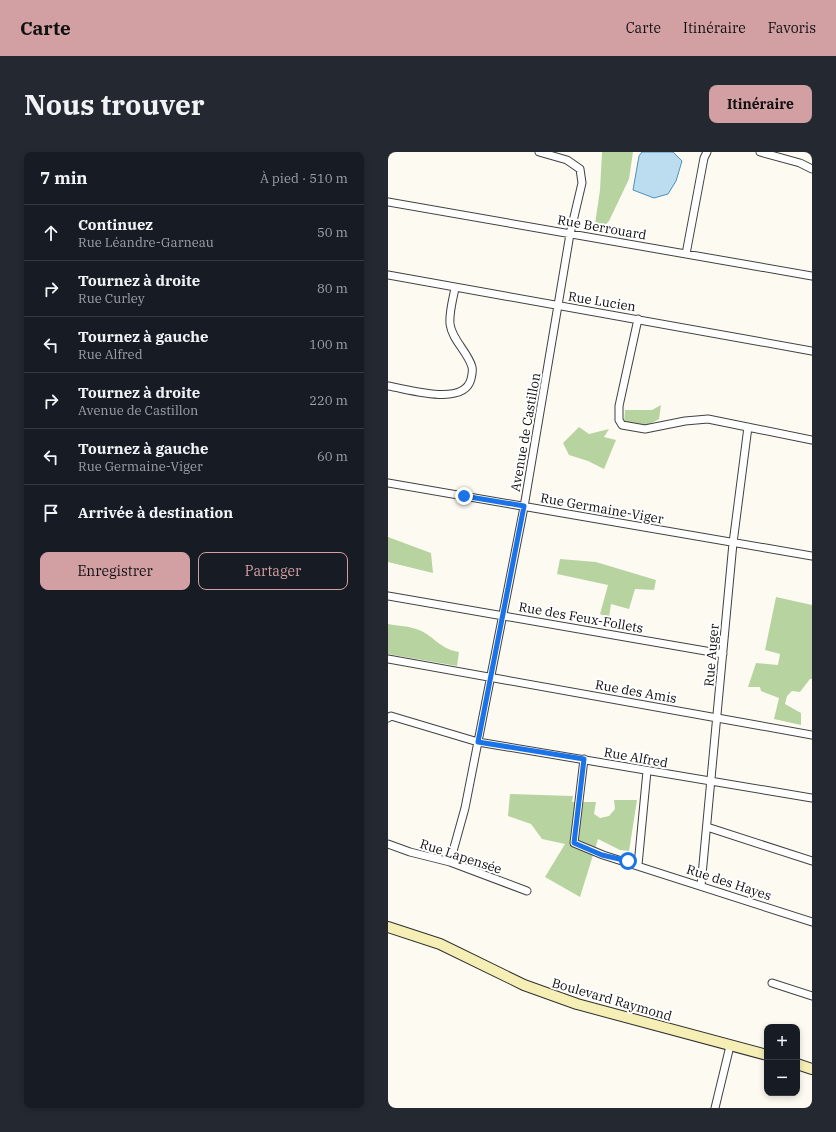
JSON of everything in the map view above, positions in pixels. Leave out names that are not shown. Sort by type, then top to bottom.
[{"type":"street","name":"Avenue de Castillon","points":[[450,862],[465,808],[503,616],[524,506],[570,234],[582,184],[580,169],[567,160],[538,152]]},
{"type":"street","points":[[686,254],[704,158],[707,152]]},
{"type":"street","points":[[760,152],[800,163],[812,169]]},
{"type":"street","name":"Rue Berrouard","points":[[388,202],[812,276]]},
{"type":"street","name":"Rue Lucien","points":[[388,275],[812,351]]},
{"type":"street","points":[[388,386],[445,395],[462,392],[468,387],[472,377],[472,367],[452,333],[450,325],[455,288]]},
{"type":"street","points":[[638,319],[619,406],[619,420],[622,425],[645,429],[685,421],[708,419],[812,440]]},
{"type":"street","name":"Rue Auger","points":[[701,886],[733,543],[748,427]]},
{"type":"street","name":"Rue Germaine-Viger","points":[[388,483],[812,556]]},
{"type":"street","name":"Rue des Feux-Follets","points":[[388,596],[723,654]]},
{"type":"street","name":"Rue des Amis","points":[[388,659],[812,735]]},
{"type":"street","name":"Rue Alfred","points":[[388,718],[398,718],[478,742],[812,798]]},
{"type":"street","name":"Rue des Hayes","points":[[584,759],[574,843],[602,855],[638,865],[812,922]]},
{"type":"street","points":[[638,865],[647,771]]},
{"type":"street","points":[[706,827],[812,861]]},
{"type":"street","name":"Rue Lapensée","points":[[388,844],[410,852],[450,862],[527,891]]},
{"type":"street","name":"Boulevard Raymond","points":[[388,927],[440,944],[524,985],[577,1004],[764,1054]]},
{"type":"street","points":[[772,983],[812,996]]},
{"type":"street","points":[[715,1108],[730,1046]]},
{"type":"street","points":[[800,1065],[812,1068]]},
{"type":"green space","points":[[602,152],[633,152],[629,179],[609,221],[603,227],[595,224],[600,190]]},
{"type":"green space","points":[[661,405],[659,419],[654,422],[642,425],[624,424],[625,410],[652,410]]},
{"type":"green space","points":[[579,427],[589,434],[609,429],[604,437],[616,440],[604,469],[588,461],[569,455],[563,443]]},
{"type":"green space","points":[[388,537],[431,553],[433,573],[388,562]]},
{"type":"green space","points":[[560,559],[596,562],[656,580],[654,590],[635,589],[629,609],[611,604],[609,618],[600,614],[608,585],[557,574]]},
{"type":"green space","points":[[776,597],[812,605],[812,679],[810,679],[800,692],[792,691],[787,696],[785,704],[801,713],[801,725],[774,719],[779,698],[761,691],[760,687],[748,687],[756,663],[778,665],[780,654],[765,650]]},
{"type":"green space","points":[[388,624],[419,630],[442,646],[459,652],[457,666],[388,654]]},
{"type":"green space","points":[[510,794],[573,796],[572,802],[596,802],[594,814],[600,818],[609,816],[615,809],[614,800],[637,800],[629,851],[620,850],[598,839],[580,897],[545,877],[565,844],[542,839],[531,824],[508,816]]},
{"type":"water","points":[[642,152],[673,152],[682,161],[676,181],[668,194],[654,198],[633,190],[639,156]]},
{"type":"route","points":[[464,496],[524,506],[478,742],[584,759],[577,807],[574,843],[602,855],[628,861]]}]
